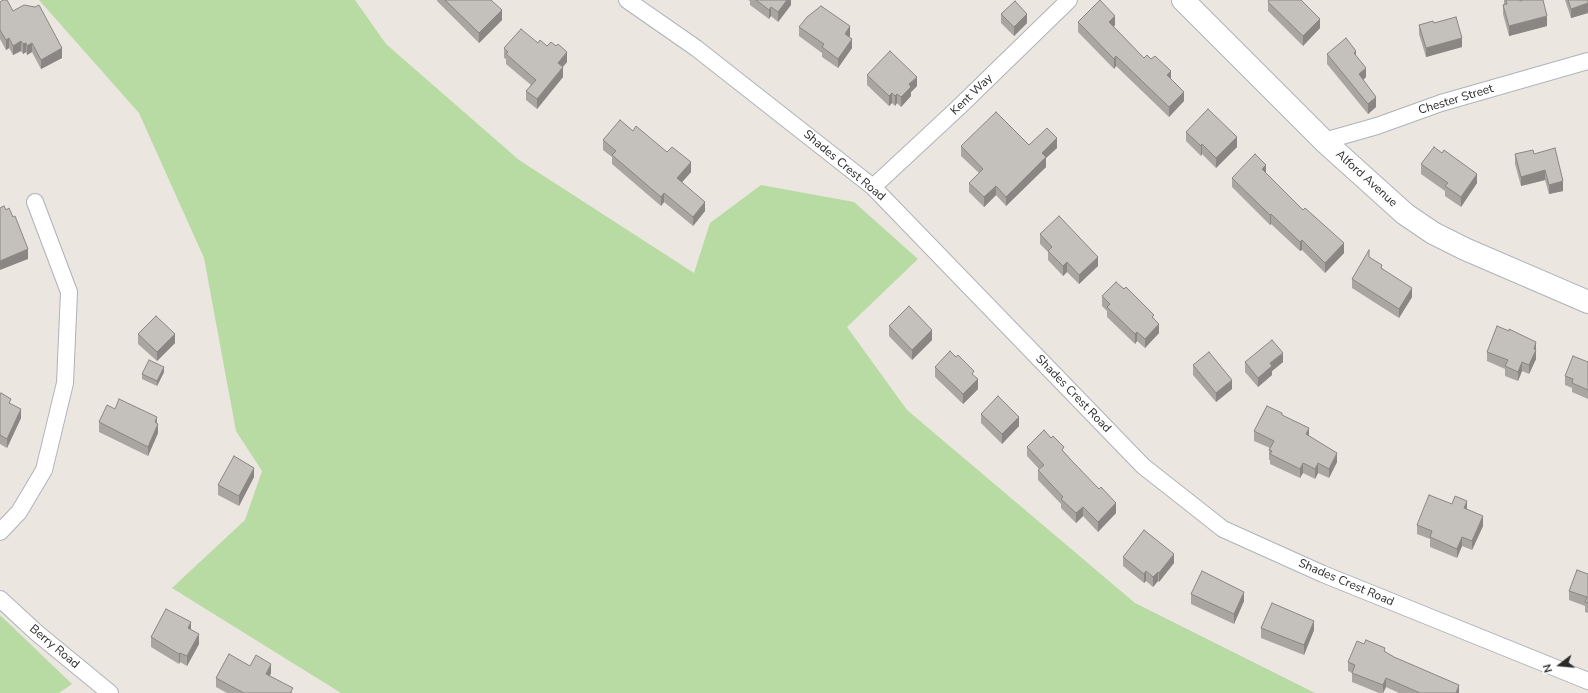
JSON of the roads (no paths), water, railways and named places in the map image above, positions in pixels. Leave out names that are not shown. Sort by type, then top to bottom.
[{"type":"street","name":"Shades Crest Road","points":[[627,0],[696,48],[873,187],[1143,466],[1223,529],[1323,574],[1588,681]]},
{"type":"street","name":"Kent Way","points":[[873,187],[958,108],[1069,0]]},
{"type":"street","name":"Alford Avenue","points":[[1183,0],[1324,141],[1384,197],[1405,214],[1433,232],[1510,270],[1588,302]]},
{"type":"street","name":"Chester Street","points":[[1324,141],[1377,126],[1441,103],[1588,61]]},
{"type":"street","points":[[0,532],[18,512],[44,470],[65,383],[69,292],[35,202]]},
{"type":"street","name":"Berry Road","points":[[0,599],[37,633],[110,693]]}]
